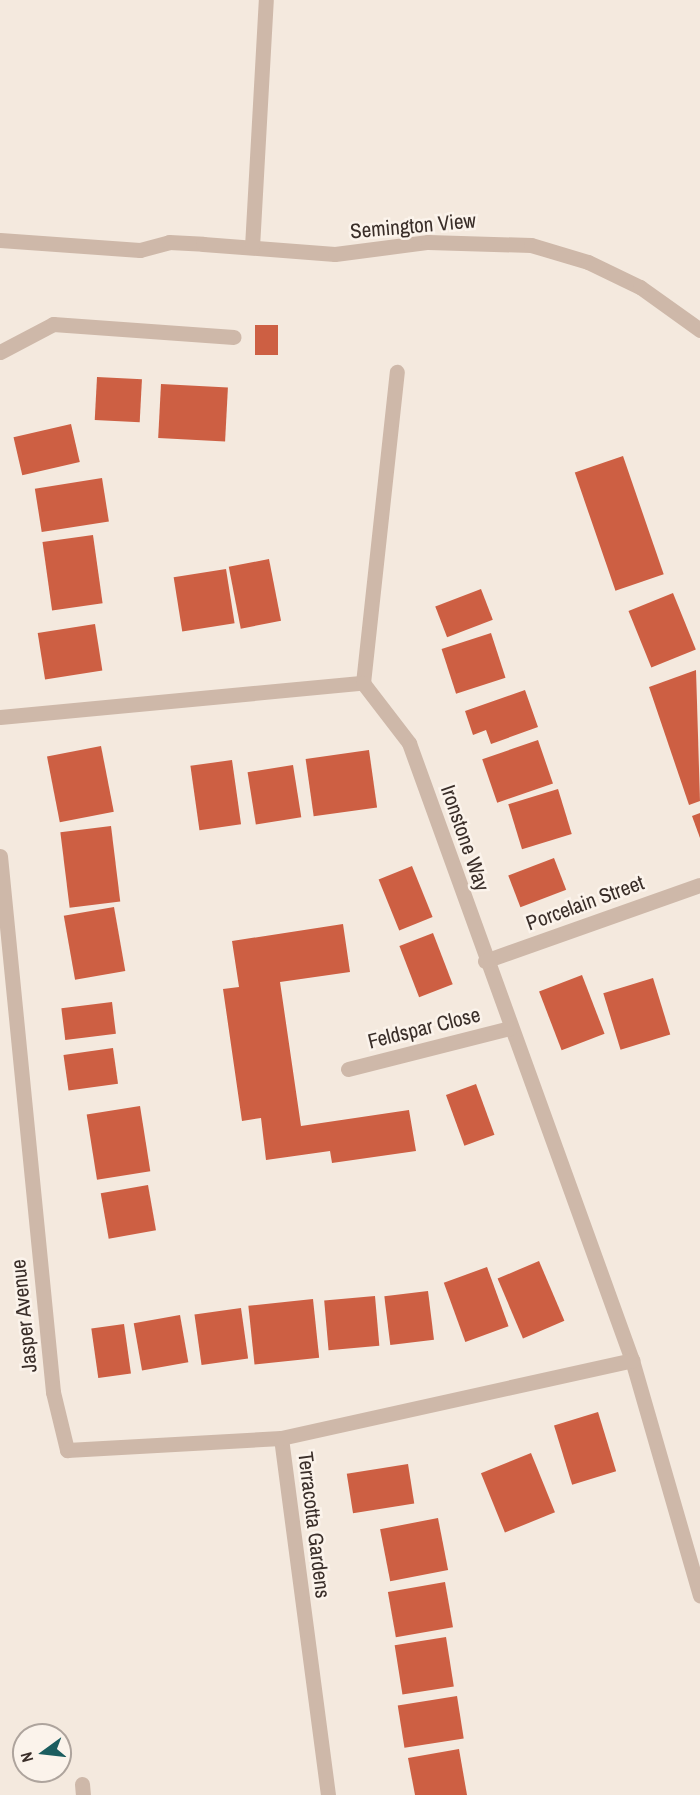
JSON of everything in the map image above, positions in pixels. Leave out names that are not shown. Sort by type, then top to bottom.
[{"type":"street","points":[[252,247],[266,0]]},
{"type":"street","name":"Semington View","points":[[0,240],[140,250],[169,242],[335,254],[428,242],[531,245],[588,262],[640,287],[700,330]]},
{"type":"street","points":[[0,352],[53,324],[234,338]]},
{"type":"street","points":[[0,717],[363,683],[397,372]]},
{"type":"street","name":"Ironstone Way","points":[[363,683],[409,743],[485,961],[632,1360],[700,1595]]},
{"type":"street","name":"Jasper Avenue","points":[[0,856],[53,1392],[67,1450],[281,1438]]},
{"type":"street","name":"Porcelain Street","points":[[485,961],[700,885]]},
{"type":"street","name":"Feldspar Close","points":[[348,1069],[510,1028]]},
{"type":"street","name":"Terracotta Gardens","points":[[328,1795],[281,1438],[632,1360]]},
{"type":"building","points":[[255,325],[278,325],[278,355],[255,355]]},
{"type":"building","points":[[97,377],[142,379],[140,422],[95,420]]},
{"type":"building","points":[[161,384],[228,388],[225,441],[158,438]]},
{"type":"building","points":[[71,424],[80,462],[22,475],[14,437]]},
{"type":"building","points":[[623,456],[664,574],[615,591],[575,473]]},
{"type":"building","points":[[102,478],[109,521],[42,532],[35,489]]},
{"type":"building","points":[[93,535],[103,603],[52,610],[42,542]]},
{"type":"building","points":[[269,559],[281,621],[241,629],[229,567]]},
{"type":"building","points":[[226,569],[235,623],[182,632],[174,577]]},
{"type":"building","points":[[481,589],[493,620],[447,637],[435,607]]},
{"type":"building","points":[[673,593],[696,650],[651,668],[628,611]]},
{"type":"building","points":[[95,624],[102,670],[45,679],[38,633]]},
{"type":"building","points":[[491,633],[506,678],[456,694],[442,649]]},
{"type":"building","points":[[696,670],[700,801],[689,805],[649,687]]},
{"type":"building","points":[[525,690],[538,727],[491,744],[486,730],[473,735],[465,711]]},
{"type":"building","points":[[538,740],[553,783],[497,803],[482,759]]},
{"type":"building","points":[[101,746],[114,812],[60,822],[47,756]]},
{"type":"building","points":[[369,750],[377,807],[314,816],[306,759]]},
{"type":"building","points":[[232,760],[241,824],[199,830],[190,766]]},
{"type":"building","points":[[293,765],[301,817],[256,825],[248,772]]},
{"type":"building","points":[[558,789],[572,834],[522,849],[508,804]]},
{"type":"building","points":[[700,813],[700,838],[692,816]]},
{"type":"building","points":[[111,826],[120,901],[70,908],[60,832]]},
{"type":"building","points":[[554,858],[566,890],[520,907],[508,876]]},
{"type":"building","points":[[412,866],[433,917],[399,930],[379,879]]},
{"type":"building","points":[[114,907],[125,971],[75,980],[64,916]]},
{"type":"building","points":[[343,924],[350,972],[280,982],[301,1126],[409,1110],[416,1151],[332,1163],[330,1151],[266,1160],[261,1118],[242,1121],[223,989],[239,987],[232,941]]},
{"type":"building","points":[[433,933],[453,984],[419,997],[399,946]]},
{"type":"building","points":[[582,975],[605,1034],[562,1050],[539,991]]},
{"type":"building","points":[[653,978],[670,1034],[621,1050],[603,993]]},
{"type":"building","points":[[112,1002],[116,1034],[65,1040],[61,1008]]},
{"type":"building","points":[[113,1048],[118,1084],[68,1091],[63,1055]]},
{"type":"building","points":[[476,1084],[494,1135],[464,1146],[446,1095]]},
{"type":"building","points":[[140,1106],[150,1171],[97,1180],[87,1114]]},
{"type":"building","points":[[148,1185],[156,1230],[109,1239],[101,1193]]},
{"type":"building","points":[[539,1261],[564,1321],[523,1338],[498,1279]]},
{"type":"building","points":[[487,1267],[509,1326],[465,1342],[444,1283]]},
{"type":"building","points":[[428,1291],[434,1340],[390,1345],[384,1296]]},
{"type":"building","points":[[375,1296],[379,1346],[329,1350],[324,1300]]},
{"type":"building","points":[[313,1299],[319,1358],[255,1364],[248,1306]]},
{"type":"building","points":[[241,1308],[248,1359],[202,1365],[194,1315]]},
{"type":"building","points":[[180,1315],[188,1362],[142,1370],[134,1323]]},
{"type":"building","points":[[124,1324],[131,1374],[98,1378],[91,1329]]},
{"type":"building","points":[[598,1412],[616,1471],[572,1485],[554,1425]]},
{"type":"building","points":[[531,1453],[555,1512],[505,1533],[481,1473]]},
{"type":"building","points":[[408,1464],[414,1504],[353,1513],[347,1474]]},
{"type":"building","points":[[438,1518],[448,1570],[390,1581],[380,1529]]},
{"type":"building","points":[[445,1582],[453,1627],[396,1637],[388,1592]]},
{"type":"building","points":[[446,1637],[454,1686],[402,1695],[395,1645]]},
{"type":"building","points":[[457,1696],[464,1738],[404,1748],[398,1705]]},
{"type":"building","points":[[459,1749],[467,1795],[415,1795],[408,1758]]}]
